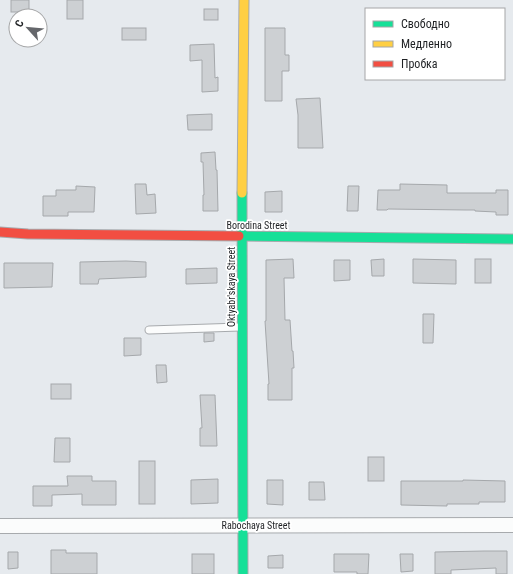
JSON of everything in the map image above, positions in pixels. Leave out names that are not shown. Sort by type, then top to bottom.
[{"type":"street","name":"Oktyabr'skaya Street","points":[[244,0],[242,236],[244,574]]},
{"type":"street","name":"Borodina Street","points":[[0,232],[28,234],[513,239]]},
{"type":"street","name":"Rabochaya Street","points":[[0,526],[513,525]]},
{"type":"lane","points":[[149,330],[243,327]]},
{"type":"building","points":[[11,0],[29,0],[29,8],[11,8]]},
{"type":"building","points":[[67,0],[83,0],[83,19],[67,19]]},
{"type":"building","points":[[204,9],[218,9],[218,20],[204,20]]},
{"type":"building","points":[[122,28],[146,28],[146,40],[122,40]]},
{"type":"building","points":[[265,28],[285,28],[285,55],[289,55],[289,71],[282,71],[282,101],[265,101]]},
{"type":"building","points":[[214,44],[215,78],[218,77],[218,91],[202,92],[202,60],[190,61],[190,45]]},
{"type":"building","points":[[320,98],[323,148],[298,148],[298,115],[296,99]]},
{"type":"building","points":[[212,114],[212,130],[188,130],[187,115]]},
{"type":"building","points":[[215,152],[218,211],[203,211],[203,162],[201,162],[201,153]]},
{"type":"building","points":[[135,184],[146,184],[147,195],[155,194],[156,213],[136,214]]},
{"type":"building","points":[[400,184],[447,185],[447,193],[496,193],[496,190],[508,190],[508,215],[496,215],[496,212],[475,210],[377,210],[378,190],[400,190]]},
{"type":"building","points":[[76,186],[95,187],[94,212],[68,212],[68,216],[43,216],[43,196],[56,196],[56,190],[76,190]]},
{"type":"building","points":[[348,186],[359,186],[358,211],[347,211]]},
{"type":"building","points":[[282,191],[282,212],[265,212],[265,192]]},
{"type":"building","points":[[293,259],[294,278],[284,278],[285,320],[290,320],[293,351],[294,368],[292,368],[292,400],[268,400],[269,384],[265,321],[266,260]]},
{"type":"building","points":[[384,259],[384,276],[372,276],[371,260]]},
{"type":"building","points":[[413,259],[456,260],[456,284],[413,283]]},
{"type":"building","points":[[475,259],[491,259],[491,283],[475,283]]},
{"type":"building","points":[[334,260],[350,260],[350,280],[334,281]]},
{"type":"building","points":[[80,262],[146,262],[146,277],[99,279],[98,284],[80,284]]},
{"type":"building","points":[[4,263],[53,263],[52,287],[4,288]]},
{"type":"building","points":[[217,268],[217,283],[186,284],[186,269]]},
{"type":"building","points":[[423,314],[434,314],[433,343],[423,343]]},
{"type":"building","points":[[204,333],[214,333],[214,341],[204,342]]},
{"type":"building","points":[[124,338],[141,338],[141,355],[124,356]]},
{"type":"building","points":[[156,365],[166,365],[167,382],[157,383]]},
{"type":"building","points":[[51,384],[71,384],[71,399],[51,399]]},
{"type":"building","points":[[200,395],[215,395],[217,446],[200,446],[200,428],[202,428]]},
{"type":"building","points":[[55,438],[70,438],[70,462],[54,462]]},
{"type":"building","points":[[368,457],[384,457],[384,481],[368,481]]},
{"type":"building","points":[[139,461],[155,461],[155,504],[139,504]]},
{"type":"building","points":[[67,476],[92,476],[92,481],[116,481],[116,505],[82,505],[82,494],[52,495],[52,506],[33,506],[33,486],[68,486]]},
{"type":"building","points":[[218,479],[218,503],[191,504],[191,480]]},
{"type":"building","points":[[267,480],[283,480],[283,505],[267,504]]},
{"type":"building","points":[[401,481],[505,481],[505,502],[447,504],[447,506],[401,505]]},
{"type":"building","points":[[309,482],[324,482],[325,500],[309,500]]},
{"type":"building","points":[[51,550],[66,550],[66,553],[97,553],[97,574],[51,574]]},
{"type":"building","points":[[507,551],[507,574],[496,574],[496,568],[451,570],[451,574],[435,574],[435,552]]},
{"type":"building","points":[[8,552],[18,552],[18,568],[8,569]]},
{"type":"building","points":[[192,554],[214,554],[214,574],[192,574]]},
{"type":"building","points":[[334,554],[369,554],[368,574],[357,574],[357,572],[334,572]]},
{"type":"building","points":[[400,554],[413,554],[413,571],[401,572]]},
{"type":"building","points":[[283,555],[283,568],[268,568],[268,556]]},
{"type":"traffic: fast","points":[[242,193],[243,574]]},
{"type":"traffic: fast","points":[[239,236],[513,239]]},
{"type":"traffic: slow","points":[[242,193],[244,0]]},
{"type":"traffic: jam","points":[[0,232],[28,234],[239,236]]}]
